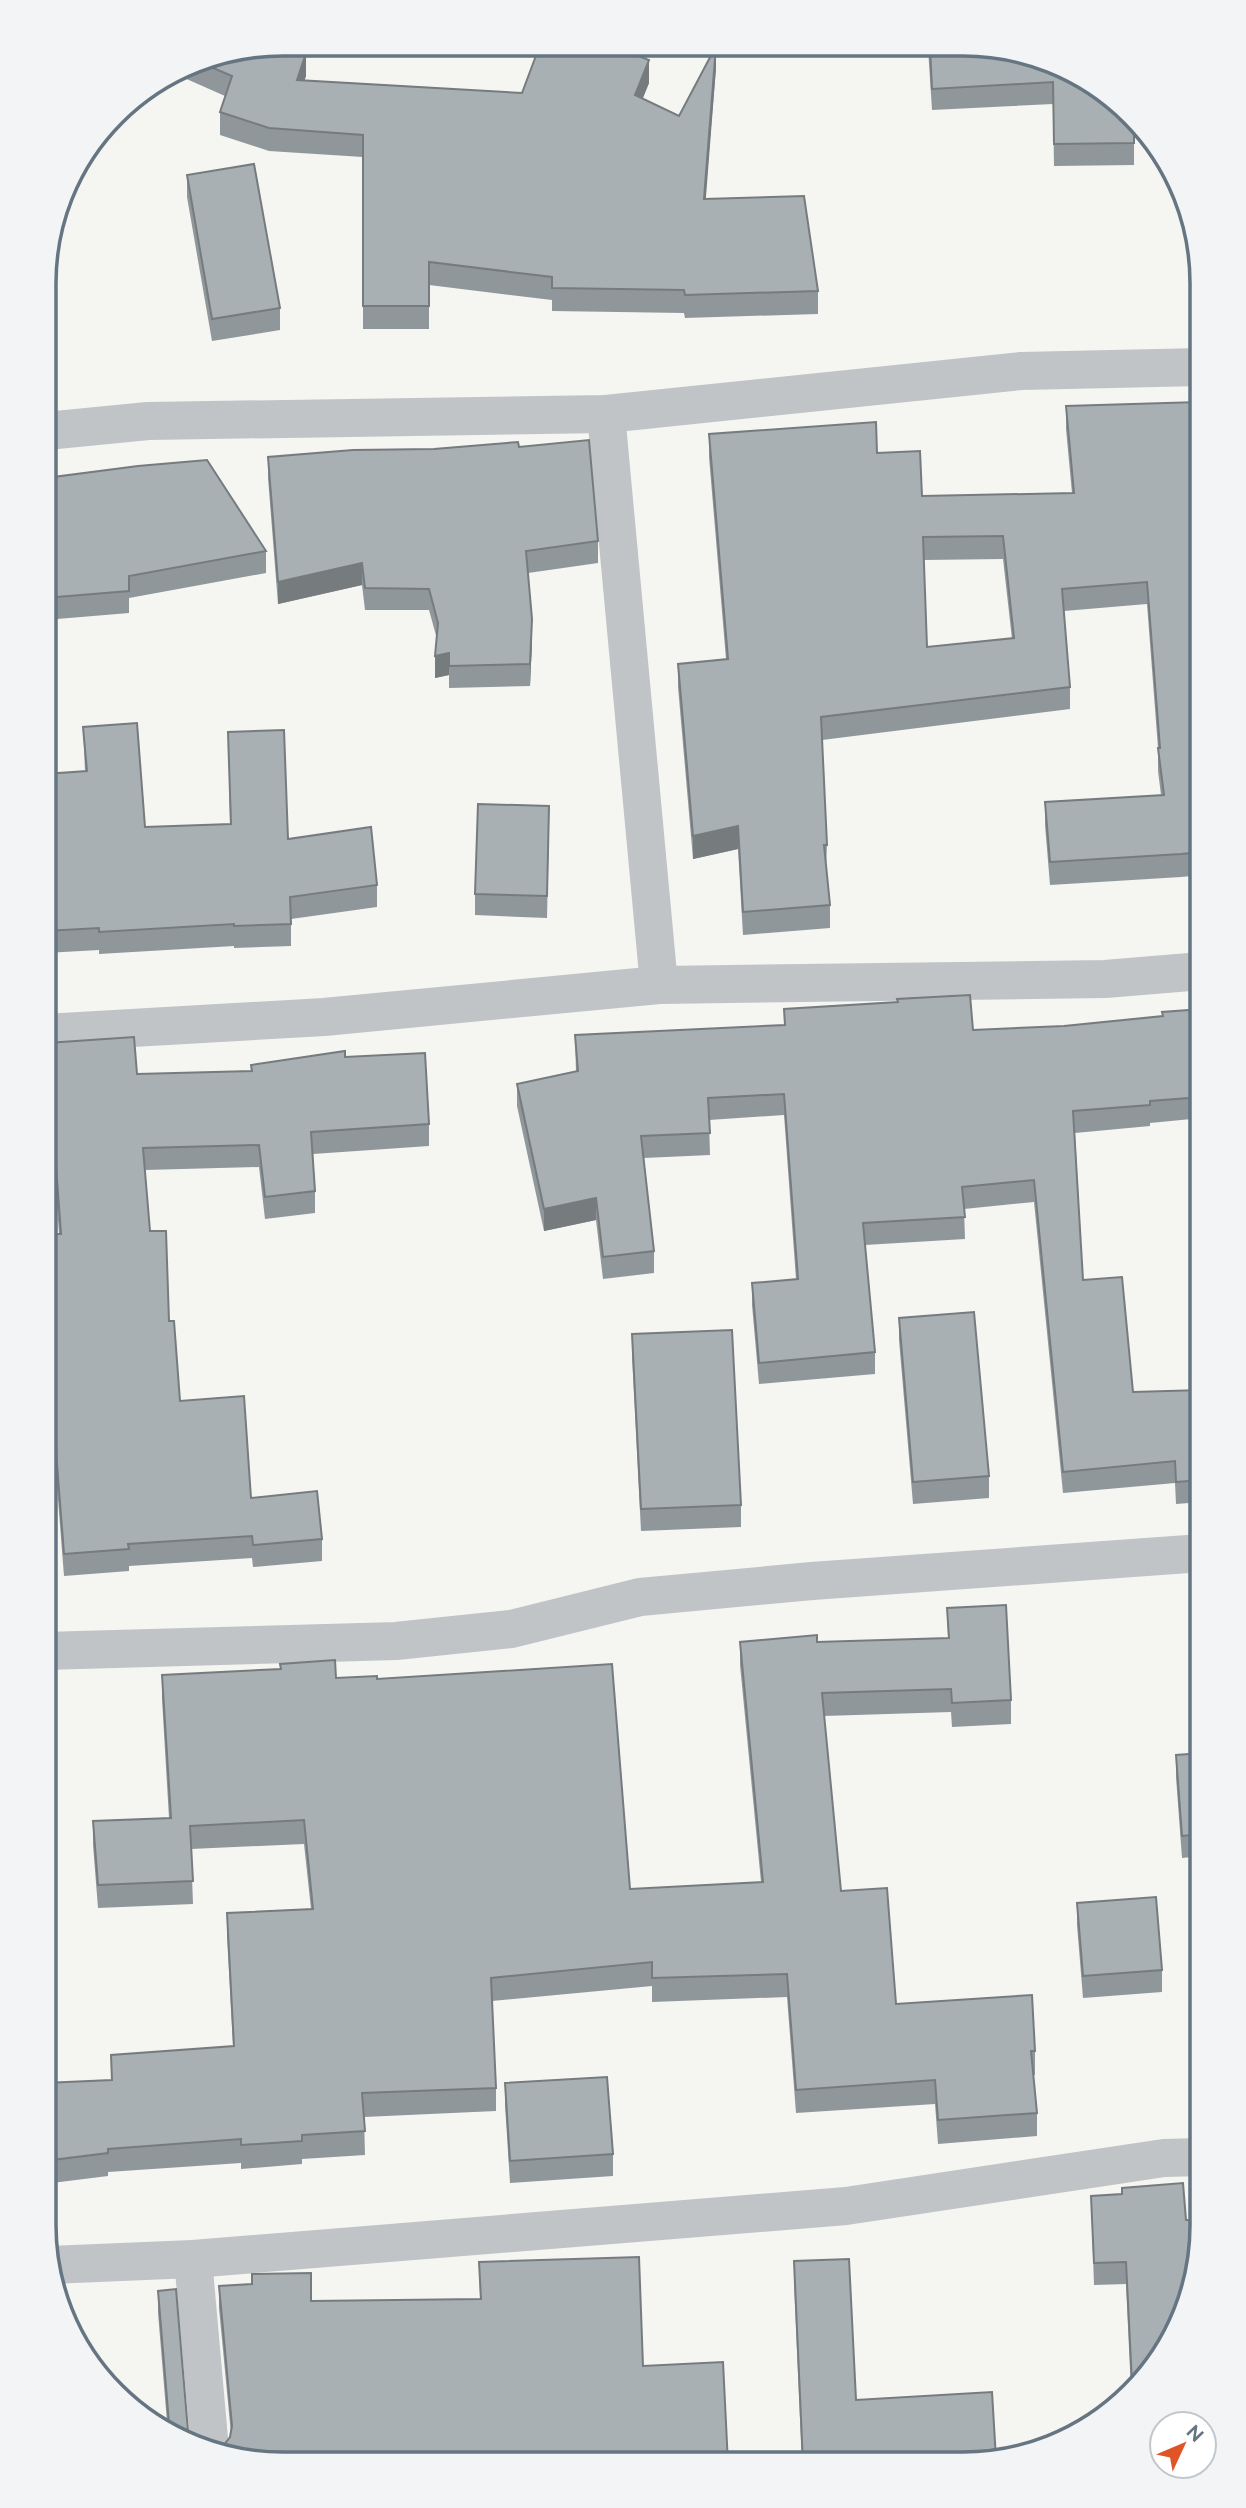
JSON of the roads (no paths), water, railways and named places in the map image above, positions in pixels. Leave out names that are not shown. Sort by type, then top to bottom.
[{"type":"street","points":[[56,430],[148,421],[606,414],[1021,371],[1190,367]]},
{"type":"street","points":[[606,414],[659,985]]},
{"type":"street","points":[[56,1032],[324,1017],[659,985],[1105,979],[1190,972]]},
{"type":"street","points":[[56,1651],[396,1641],[511,1629],[640,1597],[812,1581],[1190,1554]]},
{"type":"street","points":[[59,2265],[192,2259],[846,2206],[1164,2158],[1190,2157]]},
{"type":"street","points":[[192,2259],[209,2440]]}]
